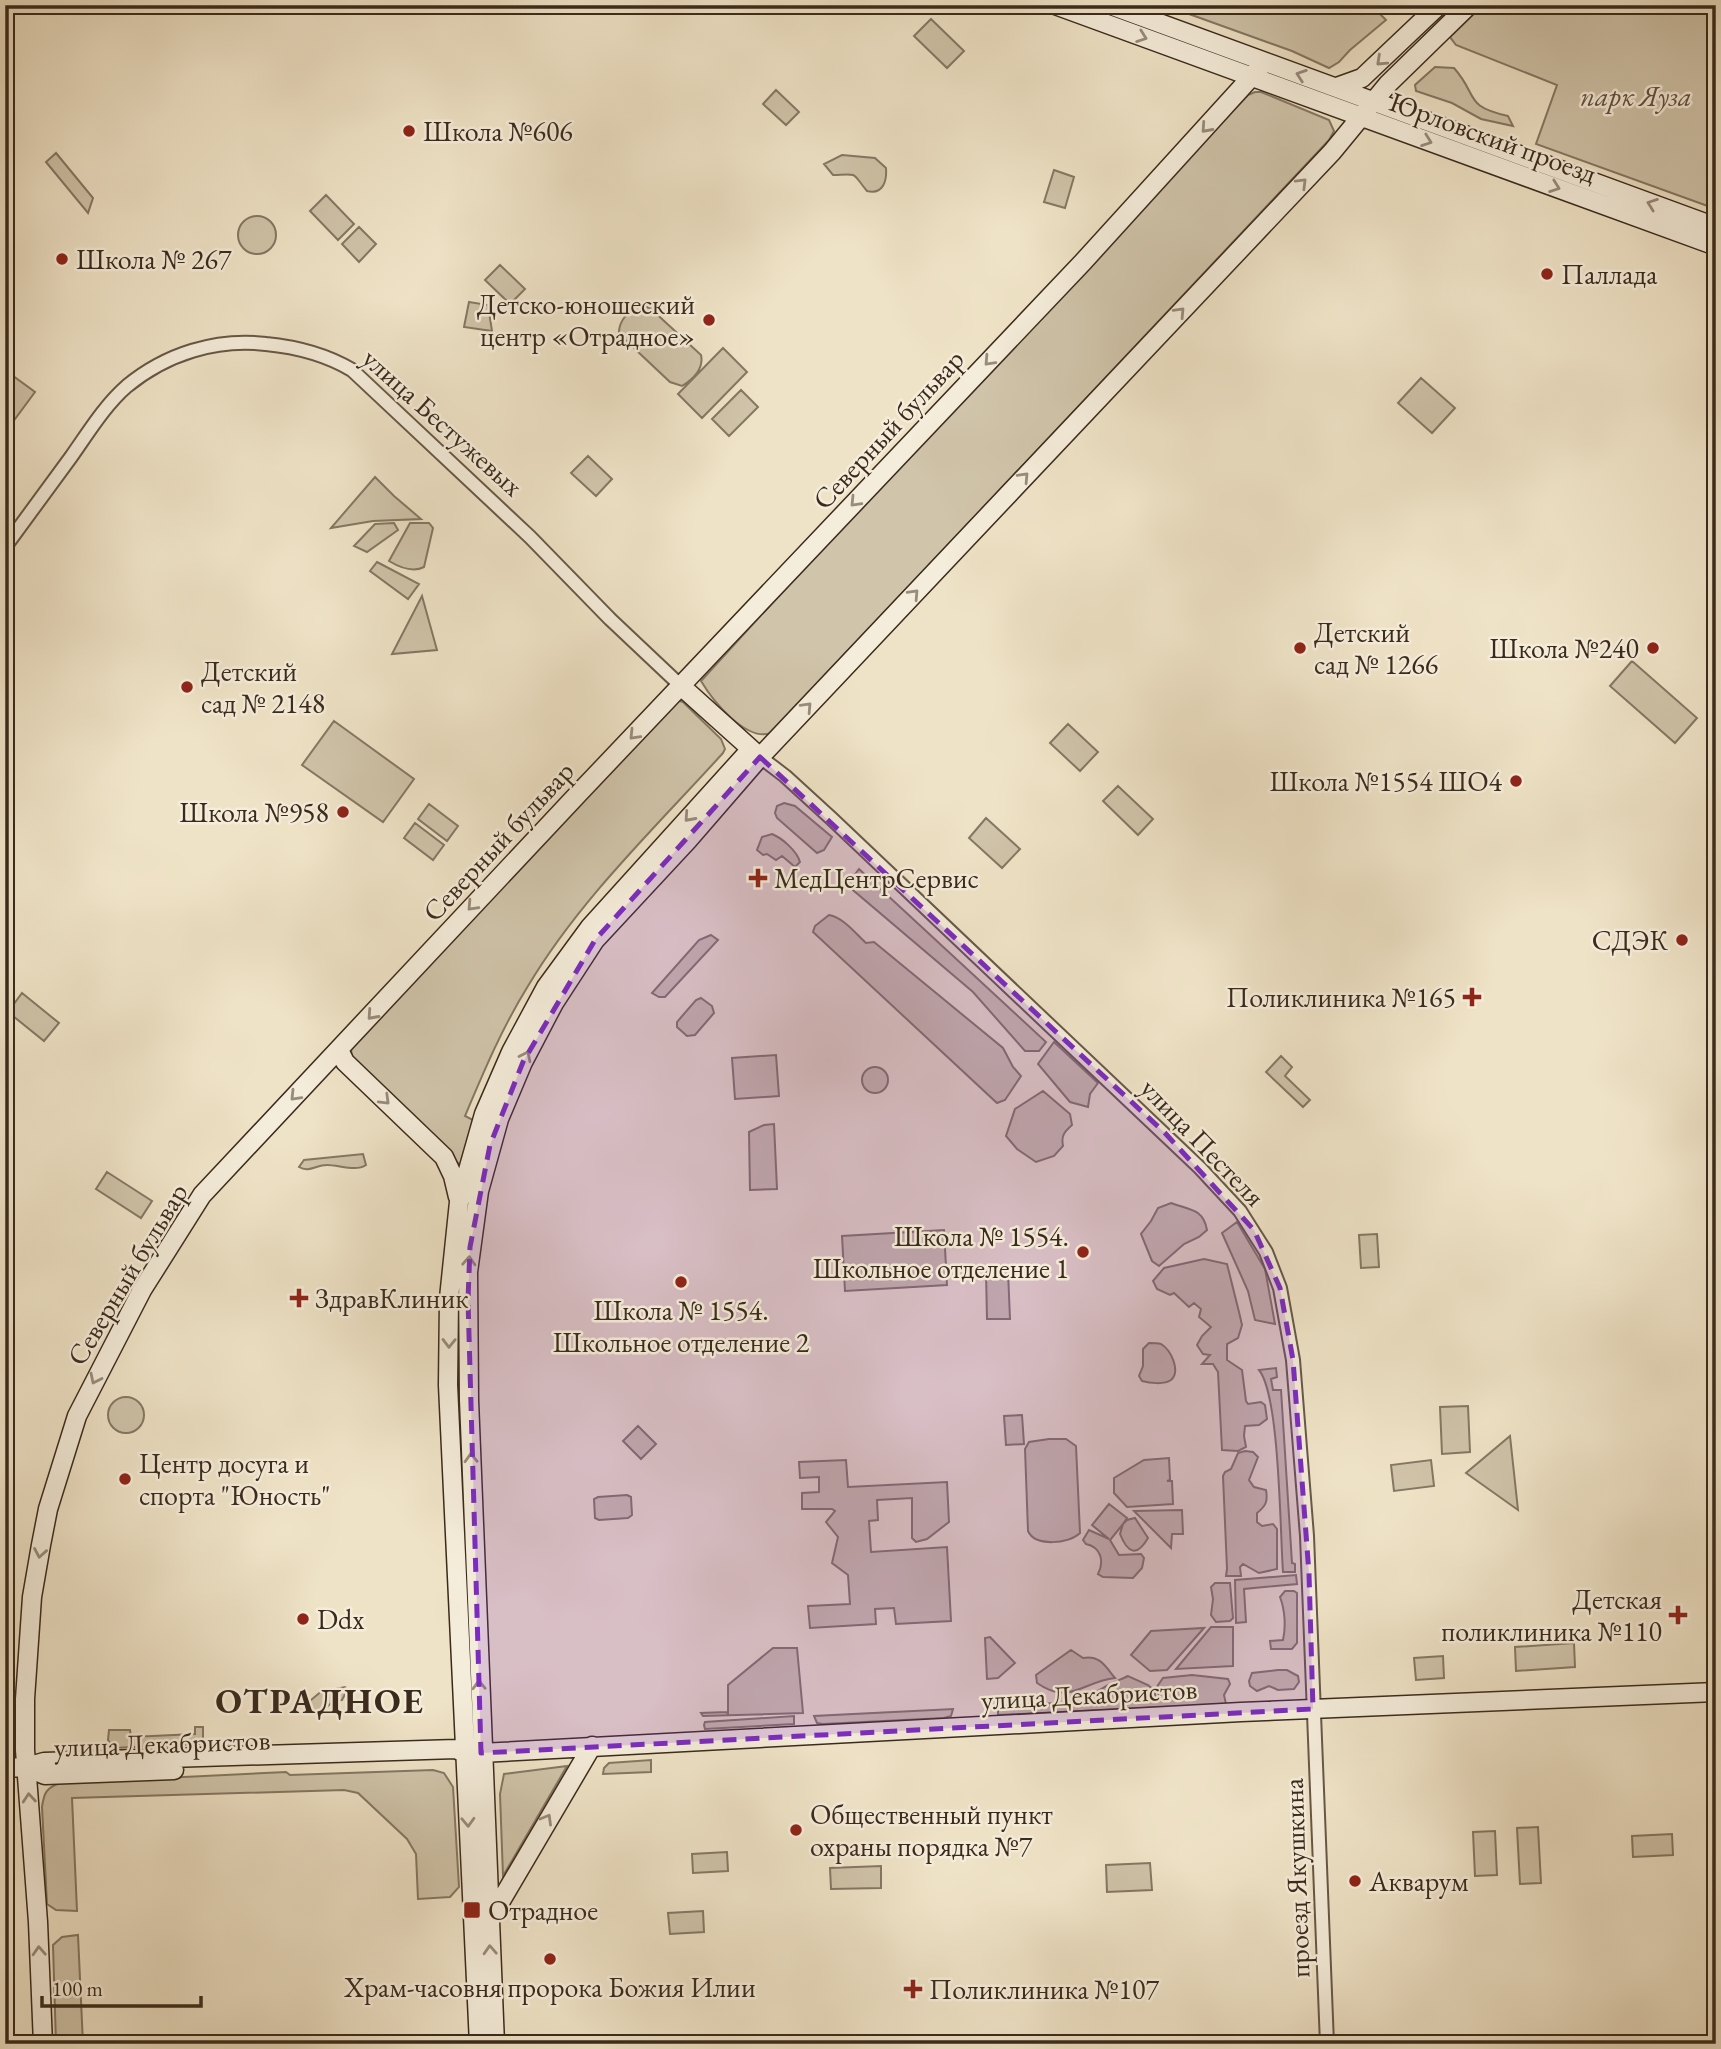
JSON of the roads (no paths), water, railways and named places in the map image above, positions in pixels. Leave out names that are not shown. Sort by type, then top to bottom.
[{"type":"main road","name":"Юрловский проезд","points":[[1055,5],[1716,246]]},
{"type":"main road","name":"Юрловский проезд","points":[[1110,5],[1716,227]]},
{"type":"main road","points":[[1337,87],[1362,78],[1440,5]]},
{"type":"main road","points":[[495,2044],[489,1921],[474,1753],[448,1359],[449,1298],[459,1202],[484,1114],[511,1052],[546,987],[590,927],[1324,162],[1397,75],[1469,5]]},
{"type":"main road","points":[[1252,78],[1264,63]]},
{"type":"main road","name":"Северный бульвар","points":[[43,2044],[38,1922],[26,1767],[25,1689],[32,1597],[48,1509],[77,1416],[142,1290],[202,1195],[578,793],[1073,272],[1252,78]]},
{"type":"main road","name":"улица Бестужевых","points":[[681,686],[756,753]]},
{"type":"main road","points":[[479,2044],[468,1300],[470,1247],[479,1191],[490,1145],[523,1062],[554,1003],[595,940],[688,840],[756,753]]},
{"type":"main road","points":[[339,1050],[345,1062],[444,1157],[453,1176],[459,1202]]},
{"type":"main road","name":"улица Декабристов","points":[[5,1768],[26,1767],[44,1762],[456,1749],[474,1753],[1313,1709],[1716,1692]]},
{"type":"main road","points":[[489,1921],[592,1746]]},
{"type":"street","name":"улица Бестужевых","points":[[5,547],[106,408],[128,386],[163,362],[217,344],[247,342],[285,346],[330,357],[352,370],[530,537],[610,619],[681,686]]},
{"type":"street","name":"улица Пестеля","points":[[756,753],[832,819],[1165,1133],[1233,1202],[1254,1230],[1280,1288],[1293,1360],[1309,1562],[1313,1709]]},
{"type":"street","name":"проезд Якушкина","points":[[1313,1709],[1327,2044]]},
{"type":"place","name":"Школа №606","points":[[409,131]]},
{"type":"place","name":"Школа № 267","points":[[62,259]]},
{"type":"place","name":"Паллада","points":[[1547,274]]},
{"type":"place","name":"Детско-юношеский центр «Отрадное»","points":[[709,320]]},
{"type":"place","name":"Детский сад № 1266","points":[[1300,648]]},
{"type":"place","name":"Школа №240","points":[[1653,648]]},
{"type":"place","name":"Детский сад № 2148","points":[[187,687]]},
{"type":"place","name":"Школа №1554 ШО4","points":[[1516,781]]},
{"type":"place","name":"Школа №958","points":[[343,812]]},
{"type":"place","name":"МедЦентрСервис","points":[[758,878]]},
{"type":"place","name":"СДЭК","points":[[1682,940]]},
{"type":"place","name":"Поликлиника №165","points":[[1472,997]]},
{"type":"place","name":"Школа № 1554. Школьное отделение 1","points":[[1083,1252]]},
{"type":"place","name":"Школа № 1554. Школьное отделение 2","points":[[681,1282]]},
{"type":"place","name":"ЗдравКлиник","points":[[299,1298]]},
{"type":"place","name":"Центр досуга и спорта \"Юность\"","points":[[125,1479]]},
{"type":"place","name":"Детская поликлиника №110","points":[[1678,1615]]},
{"type":"place","name":"Ddx","points":[[303,1619]]},
{"type":"place","name":"Общественный пункт охраны порядка №7","points":[[796,1830]]},
{"type":"place","name":"Акварум","points":[[1355,1881]]},
{"type":"place","name":"Отрадное","points":[[472,1910]]},
{"type":"place","name":"Храм-часовня пророка Божия Илии","points":[[550,1959]]},
{"type":"place","name":"Поликлиника №107","points":[[913,1989]]},
{"type":"district","name":"ОТРАДНОЕ","points":[[320,1700]]},
{"type":"park label","name":"парк Яуза","points":[[1636,96]]}]
